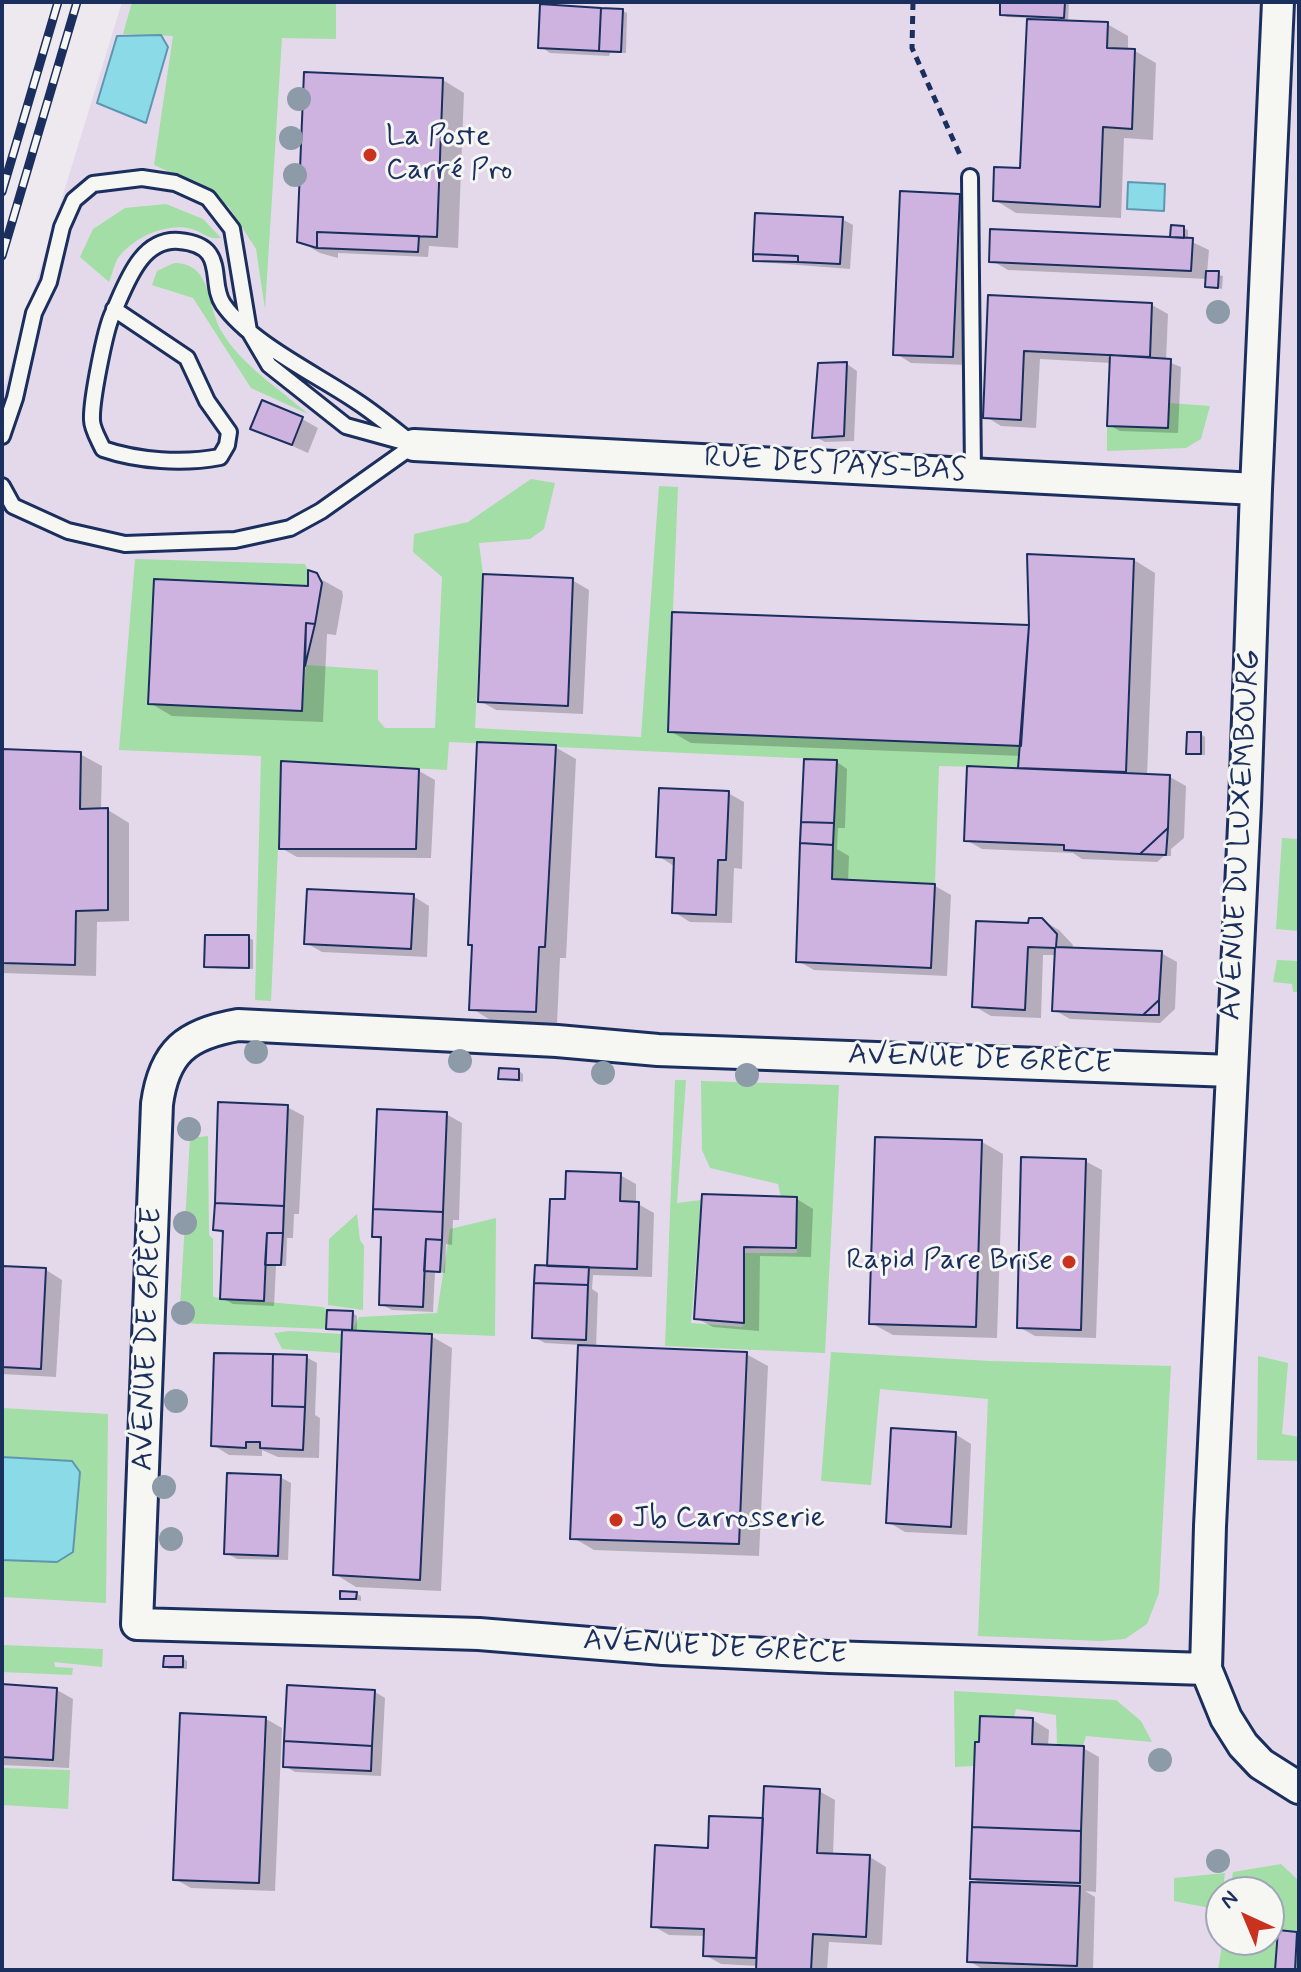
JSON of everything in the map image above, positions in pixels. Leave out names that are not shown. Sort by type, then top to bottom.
[{"type":"street","name":"AVENUE DU LUXEMBOURG","points":[[1206,1669],[1278,2]]},
{"type":"street","name":"RUE DES PAYS-BAS","points":[[414,445],[1256,489]]},
{"type":"street","name":"AVENUE DE GRÈCE","points":[[1206,1669],[829,1657],[663,1649],[479,1634],[137,1624],[157,1104],[160,1079],[178,1050],[197,1037],[238,1025],[557,1041],[658,1050],[1232,1071]]},
{"type":"street","points":[[1206,1669],[1226,1718],[1243,1745],[1261,1764],[1299,1788]]},
{"type":"lane","points":[[970,177],[973,473]]},
{"type":"lane","points":[[2,436],[15,398],[34,313],[49,282],[62,227],[74,200],[93,184],[142,178],[175,183],[208,198],[232,229],[249,331],[357,401],[414,445]]},
{"type":"lane","points":[[114,309],[187,358],[207,401],[229,432],[227,445],[220,457],[201,461],[126,457],[103,449],[91,422],[107,324],[114,309],[140,258],[159,245],[178,241],[197,246],[211,256],[221,301],[249,331],[269,365],[346,426],[414,445]]},
{"type":"lane","points":[[2,486],[13,506],[68,531],[125,544],[235,540],[290,528],[321,511],[414,445]]},
{"type":"path","points":[[913,2],[912,48],[970,177]]},
{"type":"shaded area","points":[[122,2],[1299,2],[1299,1970],[2,1970],[2,394]]},
{"type":"green space","points":[[132,2],[336,2],[336,39],[282,38],[265,309],[256,249],[229,207],[198,185],[154,165],[173,36],[123,34]]},
{"type":"green space","points":[[166,204],[203,219],[221,238],[212,238],[182,227],[151,233],[132,244],[118,258],[109,282],[80,257],[93,229],[125,208]]},
{"type":"green space","points":[[174,263],[187,265],[202,278],[217,322],[230,344],[262,376],[308,414],[251,388],[193,298],[152,285],[157,271]]},
{"type":"green space","points":[[1169,403],[1210,406],[1201,439],[1186,448],[1107,451],[1107,426],[1167,428]]},
{"type":"green space","points":[[531,479],[555,483],[544,529],[530,539],[479,543],[483,574],[475,728],[641,737],[659,486],[678,487],[668,732],[1021,746],[1018,768],[939,766],[935,884],[832,879],[837,760],[449,742],[447,770],[282,761],[271,1001],[255,1000],[261,756],[119,750],[135,559],[305,564],[308,570],[308,586],[154,580],[149,704],[302,711],[306,665],[378,670],[378,720],[385,728],[435,728],[442,577],[413,552],[414,534],[468,522]]},
{"type":"green space","points":[[1282,838],[1299,839],[1299,931],[1276,929]]},
{"type":"green space","points":[[1277,960],[1299,961],[1299,992],[1293,992],[1292,984],[1273,982]]},
{"type":"green space","points":[[675,1080],[686,1080],[677,1203],[701,1200],[691,1323],[743,1327],[745,1253],[797,1253],[797,1198],[781,1197],[778,1184],[710,1168],[702,1150],[701,1081],[839,1085],[825,1353],[665,1346]]},
{"type":"green space","points":[[208,1136],[213,1297],[323,1307],[327,1310],[326,1329],[179,1323],[190,1138]]},
{"type":"green space","points":[[357,1214],[360,1240],[364,1246],[363,1310],[328,1305],[329,1239]]},
{"type":"green space","points":[[496,1218],[495,1336],[352,1330],[359,1317],[437,1313],[450,1229]]},
{"type":"green space","points":[[274,1333],[341,1334],[341,1353],[282,1349]]},
{"type":"green space","points":[[831,1352],[990,1361],[1171,1366],[1159,1593],[1147,1624],[1125,1639],[1101,1641],[978,1636],[988,1399],[880,1389],[871,1485],[821,1481]]},
{"type":"green space","points":[[1258,1356],[1288,1363],[1282,1434],[1299,1437],[1299,1461],[1257,1460]]},
{"type":"green space","points":[[2,1408],[108,1414],[106,1603],[2,1597]]},
{"type":"green space","points":[[2,1645],[103,1649],[102,1667],[54,1662],[55,1667],[73,1668],[72,1675],[2,1672]]},
{"type":"green space","points":[[954,1691],[1116,1700],[1141,1721],[1152,1742],[1086,1736],[1083,1746],[1057,1745],[1056,1715],[1016,1709],[1014,1718],[980,1717],[974,1766],[955,1767]]},
{"type":"green space","points":[[2,1768],[70,1770],[68,1809],[2,1805]]},
{"type":"green space","points":[[1281,1864],[1299,1881],[1299,1970],[1295,1970],[1297,1932],[1285,1931],[1285,1876],[1232,1876],[1233,1872]]},
{"type":"green space","points":[[1225,1873],[1225,1876],[1205,1876],[1205,1907],[1174,1901],[1174,1878]]},
{"type":"green space","points":[[1220,1956],[1276,1956],[1275,1970],[1218,1970]]},
{"type":"water","points":[[161,35],[168,47],[146,123],[97,103],[117,36]]},
{"type":"water","points":[[1128,182],[1165,184],[1164,211],[1127,209]]},
{"type":"water","points":[[2,1457],[72,1461],[80,1472],[73,1552],[57,1562],[2,1560]]},
{"type":"building","points":[[1000,2],[1065,2],[1064,18],[1000,15]]},
{"type":"building","points":[[540,4],[601,8],[599,51],[538,48]]},
{"type":"building","points":[[601,8],[623,9],[621,52],[599,51]]},
{"type":"building","points":[[1027,19],[1108,22],[1107,48],[1135,49],[1132,129],[1103,127],[1100,207],[993,201],[994,167],[1020,168]]},
{"type":"building","name":"La Poste Carré Pro","points":[[304,72],[443,78],[437,237],[317,232],[317,248],[297,242]]},
{"type":"building","points":[[900,191],[960,194],[953,357],[893,355]]},
{"type":"building","points":[[755,213],[843,217],[840,264],[798,262],[798,256],[753,254]]},
{"type":"building","points":[[1171,225],[1184,226],[1184,238],[1170,237]]},
{"type":"building","points":[[990,229],[1193,238],[1191,271],[989,262]]},
{"type":"building","points":[[317,232],[419,236],[418,252],[317,248]]},
{"type":"building","points":[[753,254],[798,256],[798,262],[753,261]]},
{"type":"building","points":[[1206,271],[1219,271],[1218,288],[1205,287]]},
{"type":"building","points":[[988,295],[1152,303],[1150,357],[1024,351],[1021,420],[983,418]]},
{"type":"building","points":[[1110,355],[1171,359],[1168,428],[1107,426]]},
{"type":"building","points":[[847,362],[844,436],[812,438],[818,363]]},
{"type":"building","points":[[262,400],[303,417],[292,445],[250,429]]},
{"type":"building","points":[[1027,554],[1134,559],[1126,772],[1018,768],[1029,625]]},
{"type":"building","points":[[308,570],[317,573],[322,583],[315,624],[306,623],[302,711],[148,704],[154,579],[308,586]]},
{"type":"building","points":[[483,574],[573,578],[568,706],[478,702]]},
{"type":"building","points":[[672,612],[1029,625],[1021,746],[668,732]]},
{"type":"building","points":[[306,623],[315,624],[305,666]]},
{"type":"building","points":[[1187,732],[1201,732],[1201,754],[1186,754]]},
{"type":"building","points":[[477,742],[556,745],[545,947],[539,947],[536,1012],[469,1010],[472,945],[468,945]]},
{"type":"building","points":[[2,749],[81,752],[80,809],[108,808],[108,910],[76,911],[75,965],[2,963]]},
{"type":"building","points":[[804,759],[837,760],[834,823],[801,822]]},
{"type":"building","points":[[281,761],[419,769],[416,849],[279,849]]},
{"type":"building","points":[[967,766],[1170,775],[1168,828],[1140,854],[1064,850],[1064,845],[964,841]]},
{"type":"building","points":[[659,788],[729,791],[726,860],[718,860],[716,915],[672,913],[674,858],[656,857]]},
{"type":"building","points":[[801,822],[834,823],[833,845],[800,843]]},
{"type":"building","points":[[1168,828],[1166,855],[1140,854]]},
{"type":"building","points":[[800,843],[833,845],[832,879],[935,884],[931,968],[796,962]]},
{"type":"building","points":[[307,889],[414,894],[411,949],[304,944]]},
{"type":"building","points":[[1029,918],[1042,918],[1057,934],[1056,947],[1162,951],[1159,1000],[1143,1015],[1052,1011],[1055,948],[1028,947],[1025,1010],[972,1007],[976,921],[1028,923]]},
{"type":"building","points":[[205,935],[249,935],[249,968],[204,967]]},
{"type":"building","points":[[1159,1000],[1159,1015],[1143,1015]]},
{"type":"building","points":[[499,1068],[519,1069],[519,1080],[498,1079]]},
{"type":"building","points":[[218,1102],[288,1105],[284,1206],[215,1203]]},
{"type":"building","points":[[377,1109],[447,1112],[443,1212],[373,1209]]},
{"type":"building","points":[[875,1137],[982,1140],[976,1327],[869,1324]]},
{"type":"building","points":[[1021,1157],[1086,1159],[1081,1330],[1017,1328]]},
{"type":"building","points":[[566,1171],[621,1173],[620,1201],[639,1202],[637,1269],[547,1266],[550,1199],[565,1199]]},
{"type":"building","points":[[702,1194],[797,1197],[796,1248],[744,1247],[744,1323],[694,1319]]},
{"type":"building","points":[[215,1203],[284,1206],[283,1233],[267,1233],[264,1301],[220,1299],[223,1231],[213,1230]]},
{"type":"building","points":[[373,1209],[443,1212],[442,1240],[426,1239],[423,1307],[379,1305],[381,1237],[372,1237]]},
{"type":"building","points":[[267,1233],[283,1233],[281,1265],[265,1265]]},
{"type":"building","points":[[426,1239],[442,1240],[440,1272],[424,1271]]},
{"type":"building","points":[[535,1265],[589,1267],[588,1285],[534,1283]]},
{"type":"building","points":[[2,1266],[46,1268],[41,1369],[2,1367]]},
{"type":"building","points":[[534,1283],[588,1285],[586,1340],[532,1338]]},
{"type":"building","points":[[327,1310],[353,1311],[352,1330],[326,1329]]},
{"type":"building","points":[[342,1330],[432,1334],[420,1580],[333,1575]]},
{"type":"building","points":[[578,1345],[747,1352],[739,1544],[570,1539]]},
{"type":"building","points":[[214,1353],[273,1354],[272,1406],[305,1407],[303,1450],[260,1448],[260,1442],[246,1442],[246,1448],[211,1446]]},
{"type":"building","points":[[273,1354],[307,1355],[305,1407],[272,1406]]},
{"type":"building","points":[[891,1428],[956,1432],[951,1527],[886,1523]]},
{"type":"building","points":[[227,1473],[281,1475],[278,1556],[224,1554]]},
{"type":"building","points":[[340,1591],[357,1592],[356,1599],[340,1599]]},
{"type":"building","points":[[164,1656],[183,1656],[183,1667],[163,1667]]},
{"type":"building","points":[[2,1684],[57,1688],[53,1760],[2,1757]]},
{"type":"building","points":[[287,1685],[375,1690],[372,1746],[284,1741]]},
{"type":"building","points":[[180,1713],[266,1717],[259,1883],[173,1880]]},
{"type":"building","points":[[980,1716],[1033,1718],[1032,1744],[1084,1746],[1081,1831],[972,1827],[975,1742],[979,1742]]},
{"type":"building","points":[[284,1741],[372,1746],[371,1771],[283,1767]]},
{"type":"building","points":[[764,1786],[820,1789],[817,1853],[870,1855],[866,1937],[813,1934],[811,1970],[756,1970]]},
{"type":"building","points":[[709,1816],[763,1818],[756,1958],[703,1956],[704,1929],[651,1927],[655,1845],[708,1848]]},
{"type":"building","points":[[972,1827],[1081,1831],[1080,1883],[970,1879]]},
{"type":"building","points":[[970,1882],[1080,1886],[1077,1966],[967,1962]]},
{"type":"building","points":[[1285,1931],[1297,1932],[1295,1970],[1275,1970],[1276,1956],[1285,1956]]},
{"type":"railway","points":[[2,192],[58,2]]},
{"type":"railway","points":[[2,256],[77,2]]},
{"type":"place","name":"La Poste Carré Pro","points":[[370,155]]},
{"type":"place","name":"Rapid Pare Brise","points":[[1069,1262]]},
{"type":"place","name":"Jb Carrosserie","points":[[616,1520]]}]
